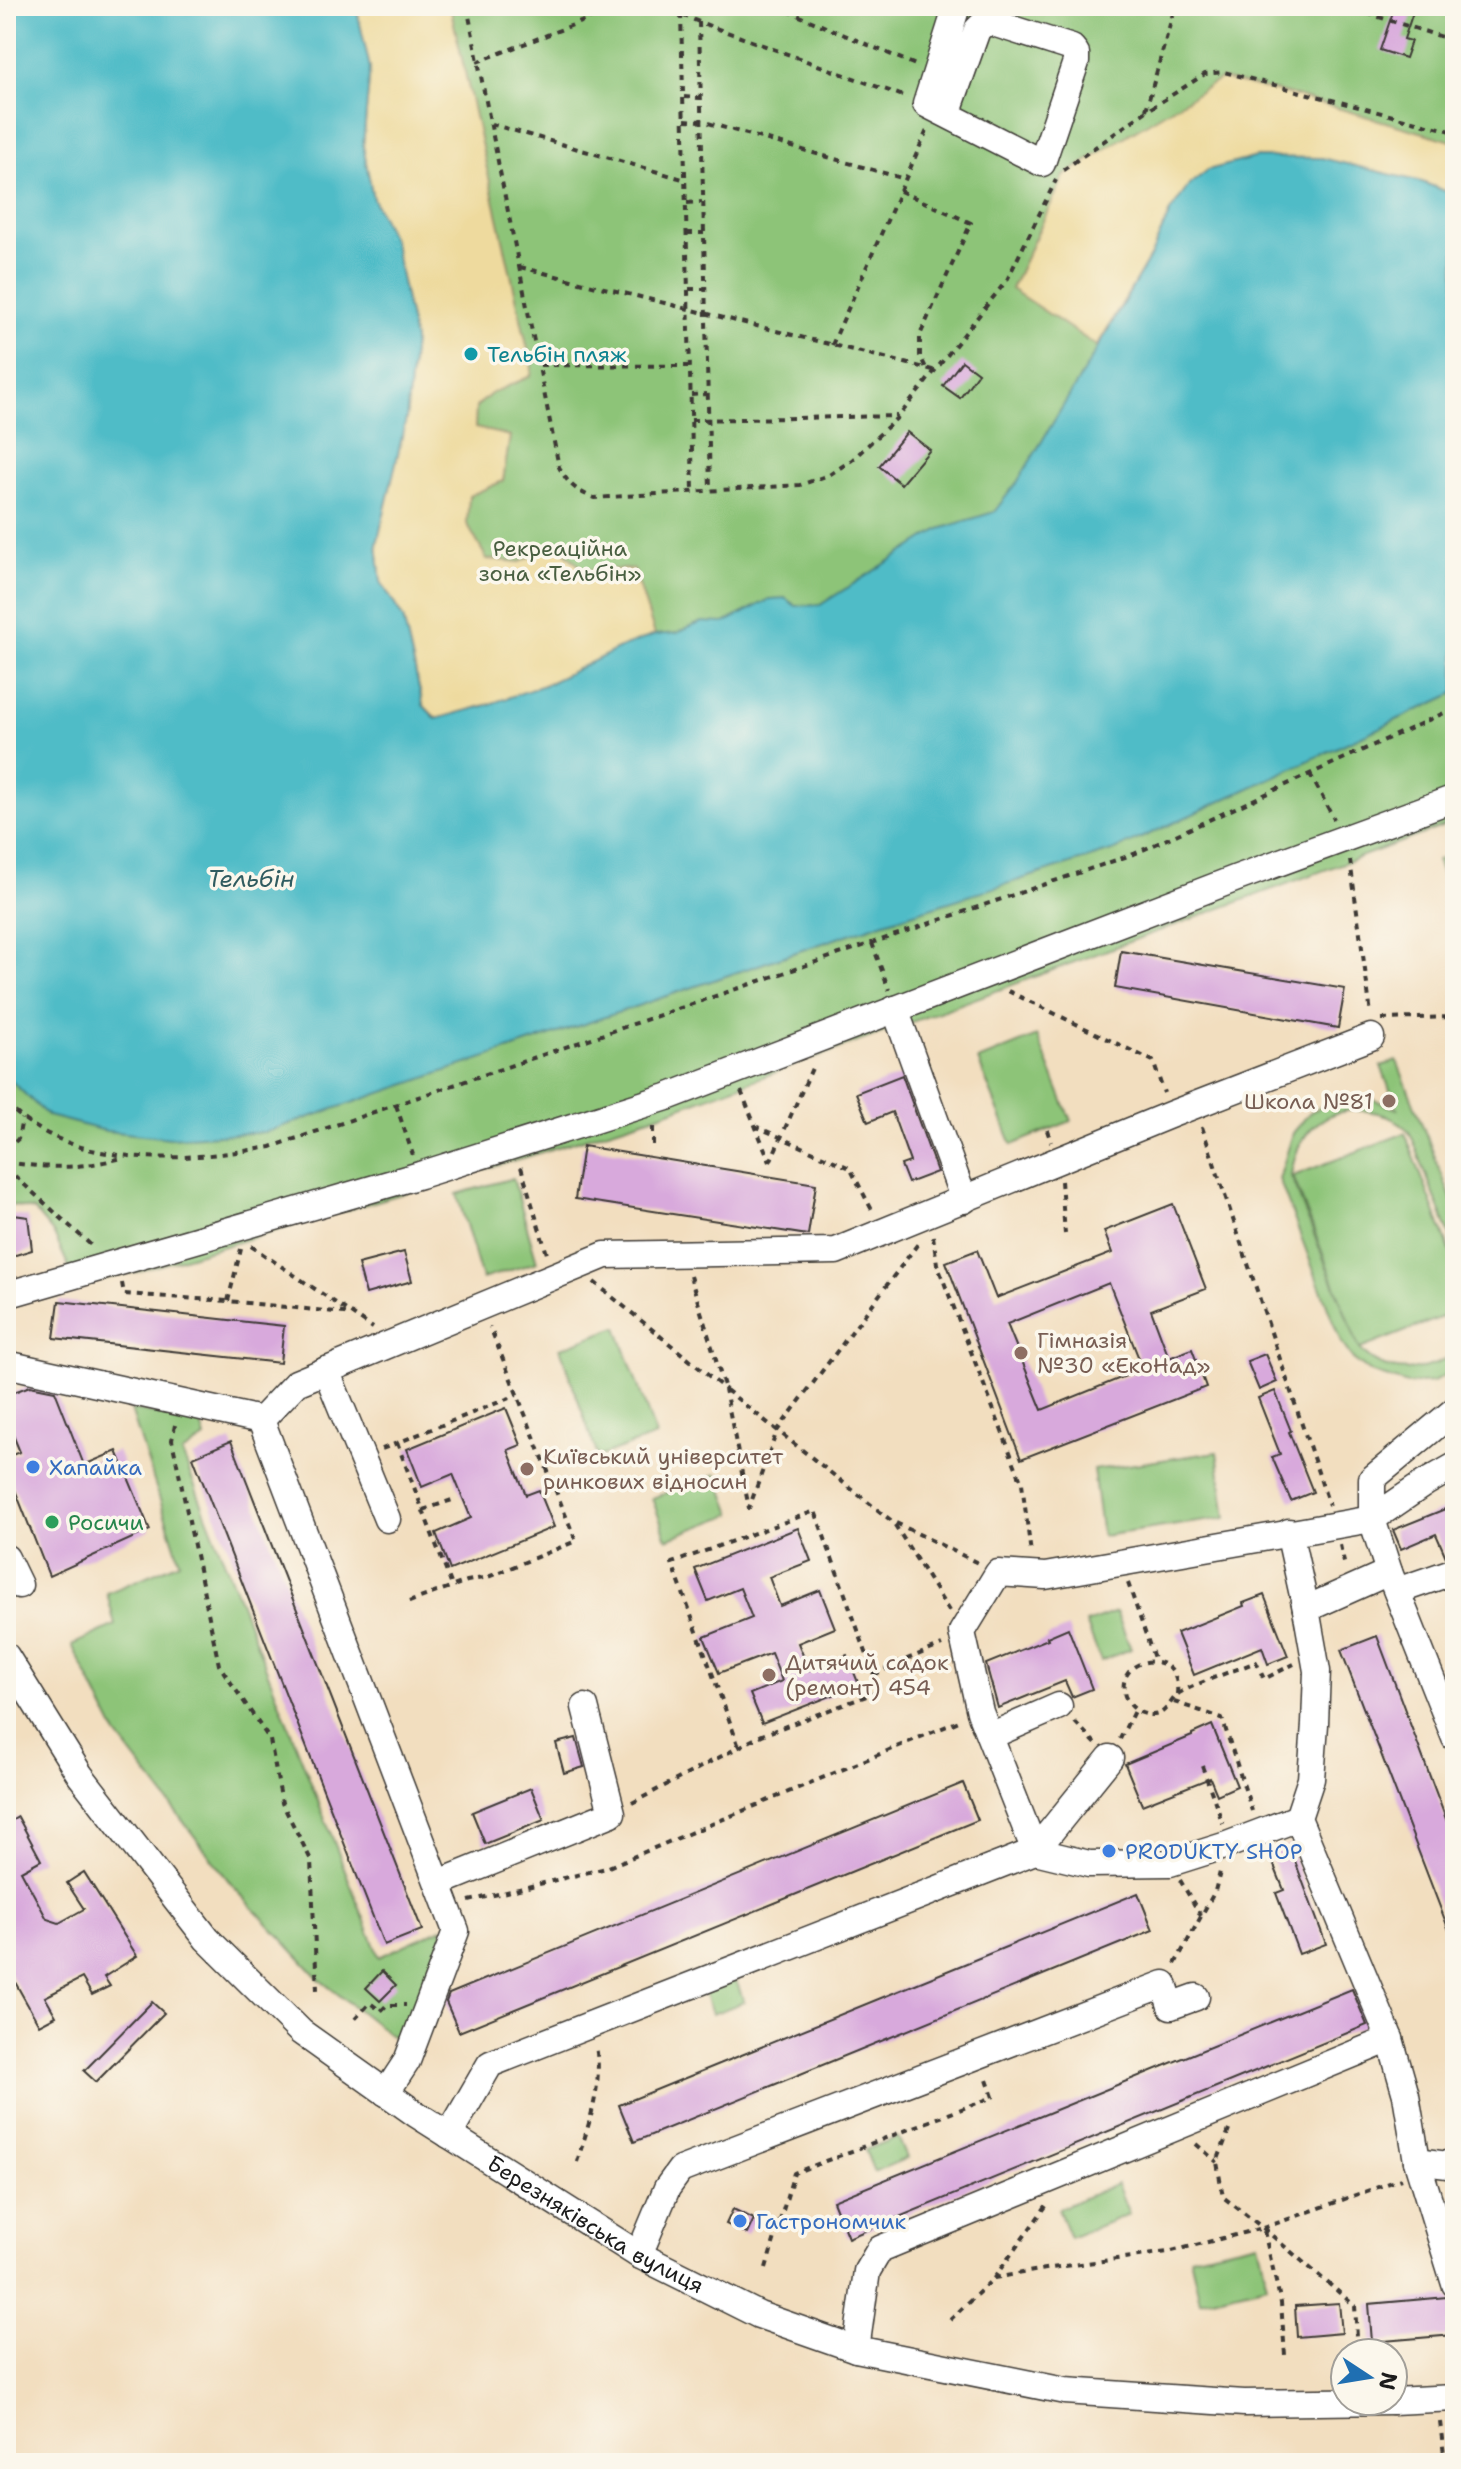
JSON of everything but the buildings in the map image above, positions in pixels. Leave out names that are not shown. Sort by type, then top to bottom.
[{"type":"street","points":[[936,109],[936,74],[957,6]]},
{"type":"street","points":[[984,23],[993,23],[1072,48],[1076,53],[1042,163],[936,109],[977,30],[984,23]]},
{"type":"street","points":[[6,1295],[243,1241],[425,1191],[654,1118],[817,1057],[895,1009],[998,987],[1346,846],[1455,798]]},
{"type":"street","points":[[6,1312],[118,1270],[667,1097],[895,1009],[1346,846],[1455,816]]},
{"type":"street","points":[[895,1009],[964,1200]]},
{"type":"street","points":[[261,1420],[296,1383],[605,1255],[836,1251],[883,1232],[930,1220],[964,1200],[1371,1037]]},
{"type":"street","points":[[6,1364],[261,1420]]},
{"type":"street","points":[[326,1370],[387,1519]]},
{"type":"street","points":[[1455,1410],[1372,1479],[1372,1519],[1393,1582],[1455,1738]]},
{"type":"street","points":[[261,1420],[456,1931],[407,2061],[386,2093]]},
{"type":"street","points":[[1035,1851],[985,1724],[962,1632],[998,1573],[1045,1576],[1372,1519],[1455,1466]]},
{"type":"street","points":[[1289,1532],[1317,1671],[1311,1779],[1298,1818],[1390,2039],[1406,2095],[1419,2166],[1455,2284]]},
{"type":"street","points":[[6,1558],[19,1585]]},
{"type":"street","points":[[1306,1609],[1350,1589],[1455,1571]]},
{"type":"street","name":"Березняківська вулиця","points":[[6,1656],[80,1775],[207,1939],[301,2032],[449,2135],[639,2255],[759,2315],[856,2349],[1065,2391],[1244,2403],[1329,2402]]},
{"type":"street","points":[[985,1724],[1059,1706]]},
{"type":"street","points":[[443,1895],[612,1813],[585,1707]]},
{"type":"street","points":[[449,2135],[490,2064],[1035,1851],[1110,1758]]},
{"type":"street","points":[[1035,1851],[1089,1864],[1170,1863],[1298,1818]]},
{"type":"street","points":[[639,2255],[667,2188],[680,2170],[1164,1984],[1171,2006],[1196,1997]]},
{"type":"street","points":[[856,2349],[867,2271],[880,2249],[1390,2039]]},
{"type":"street","points":[[1419,2166],[1455,2166]]},
{"type":"street","name":"Березняківська вулиця","points":[[1409,2400],[1446,2399]]},
{"type":"path","points":[[467,6],[559,467],[567,482],[577,491],[594,498],[800,485],[829,475],[852,460],[899,416],[1007,280],[1060,172],[1205,74],[1224,72],[1455,132]]},
{"type":"path","points":[[477,62],[622,6]]},
{"type":"path","points":[[660,6],[936,109],[832,345]]},
{"type":"path","points":[[776,6],[936,74]]},
{"type":"path","points":[[1344,6],[1455,41]]},
{"type":"path","points":[[1145,112],[1174,10]]},
{"type":"path","points":[[681,14],[693,491]]},
{"type":"path","points":[[699,22],[710,490]]},
{"type":"path","points":[[684,97],[700,98]]},
{"type":"path","points":[[685,120],[701,121],[905,179]]},
{"type":"path","points":[[491,124],[686,180]]},
{"type":"path","points":[[900,191],[971,223],[920,335],[920,356],[926,368]]},
{"type":"path","points":[[687,203],[702,202]]},
{"type":"path","points":[[687,233],[704,233]]},
{"type":"path","points":[[519,267],[937,371]]},
{"type":"path","points":[[689,289],[705,289]]},
{"type":"path","points":[[540,365],[690,366]]},
{"type":"path","points":[[691,395],[707,394]]},
{"type":"path","points":[[691,420],[899,416]]},
{"type":"path","points":[[6,1104],[22,1119],[48,1135],[100,1153],[170,1158],[212,1156],[271,1147],[1134,854],[1455,708]]},
{"type":"path","points":[[1310,773],[1346,846],[1372,1022],[1455,1017]]},
{"type":"path","points":[[872,943],[895,1009]]},
{"type":"path","points":[[998,987],[1153,1061],[1183,1110],[1335,1524],[1350,1589]]},
{"type":"path","points":[[739,1087],[770,1162],[817,1057]]},
{"type":"path","points":[[396,1105],[414,1156]]},
{"type":"path","points":[[653,1145],[654,1118]]},
{"type":"path","points":[[6,1150],[18,1139],[22,1119]]},
{"type":"path","points":[[755,1126],[850,1168],[883,1232]]},
{"type":"path","points":[[6,1165],[47,1168],[88,1166],[128,1156]]},
{"type":"path","points":[[519,1161],[565,1272],[725,1389],[893,1522],[998,1573]]},
{"type":"path","points":[[6,1165],[118,1270],[124,1294],[354,1314]]},
{"type":"path","points":[[683,1254],[725,1389],[749,1508],[777,1431],[930,1220]]},
{"type":"path","points":[[930,1220],[937,1264],[1022,1483],[1035,1575]]},
{"type":"path","points":[[228,1301],[243,1241],[393,1343]]},
{"type":"path","points":[[409,1602],[488,1577],[576,1541],[483,1306]]},
{"type":"path","points":[[362,1457],[517,1395]]},
{"type":"path","points":[[179,1402],[172,1440],[219,1665],[270,1740],[282,1803],[311,1860],[317,1990]]},
{"type":"path","points":[[397,1443],[452,1586]]},
{"type":"path","points":[[423,1510],[455,1499]]},
{"type":"path","points":[[612,1813],[739,1747],[762,1735],[880,1691],[815,1511],[672,1563],[739,1747]]},
{"type":"path","points":[[874,1675],[939,1647],[962,1632],[893,1522]]},
{"type":"path","points":[[1121,1562],[1155,1661]]},
{"type":"path","points":[[1177,1694],[1256,1662],[1264,1679],[1314,1655]]},
{"type":"path","points":[[1155,1661],[1171,1669],[1178,1685],[1177,1694],[1174,1702],[1160,1713],[1151,1715],[1135,1709],[1125,1694],[1126,1677],[1138,1664],[1155,1661]]},
{"type":"path","points":[[1174,1702],[1222,1718],[1259,1832]]},
{"type":"path","points":[[1059,1706],[1110,1758],[1135,1709]]},
{"type":"path","points":[[443,1895],[606,1868],[985,1724]]},
{"type":"path","points":[[1164,1984],[1215,1891],[1229,1844],[1202,1766]]},
{"type":"path","points":[[1170,1863],[1201,1916]]},
{"type":"path","points":[[355,2019],[370,2003],[381,2011],[387,2005],[428,2006]]},
{"type":"path","points":[[577,2162],[596,2103],[599,2066],[592,2024]]},
{"type":"path","points":[[766,2268],[794,2173],[993,2097],[978,2055]]},
{"type":"path","points":[[1243,2099],[1217,2162],[1223,2197],[1355,2306],[1357,2337]]},
{"type":"path","points":[[1196,2144],[1217,2162]]},
{"type":"path","points":[[994,2278],[1168,2252],[1263,2228],[1419,2166]]},
{"type":"path","points":[[950,2320],[994,2278],[1047,2205]]},
{"type":"path","points":[[1263,2228],[1281,2303],[1285,2355]]},
{"type":"path","points":[[1445,2463],[1446,2399]]},
{"type":"green space","name":"Рекреаційна зона «Тельбін»","points":[[6,6],[1455,6],[1450,23],[1455,25],[1455,822],[659,1115],[136,1272],[77,1285],[54,1234],[34,1210],[6,1204]]},
{"type":"green space","points":[[1455,853],[1455,909],[1437,860]]},
{"type":"green space","points":[[1037,1036],[1071,1121],[1012,1145],[978,1060]]},
{"type":"green space","points":[[1397,1061],[1455,1208],[1455,1248],[1409,1132],[1386,1116],[1360,1110],[1345,1111],[1318,1122],[1300,1145],[1291,1176],[1359,1348],[1293,1176],[1405,1133],[1455,1264],[1455,1312],[1360,1349],[1381,1365],[1406,1370],[1432,1365],[1455,1352],[1455,1369],[1433,1382],[1407,1384],[1370,1372],[1353,1359],[1341,1342],[1279,1179],[1293,1133],[1310,1112],[1336,1100],[1367,1097],[1397,1109],[1381,1066]]},
{"type":"green space","points":[[513,1178],[537,1262],[482,1279],[457,1194]]},
{"type":"green space","points":[[617,1327],[656,1436],[598,1457],[560,1348]]},
{"type":"green space","points":[[131,1410],[200,1421],[205,1438],[182,1453],[379,1957],[442,1928],[444,1939],[399,2042],[320,1980],[232,1885],[117,1735],[72,1645],[115,1625],[107,1593],[180,1562]]},
{"type":"green space","points":[[1217,1452],[1226,1518],[1102,1536],[1093,1470]]},
{"type":"green space","points":[[717,1474],[732,1514],[667,1539],[652,1498]]},
{"type":"green space","points":[[1116,1612],[1131,1649],[1101,1661],[1086,1623]]},
{"type":"green space","points":[[736,1980],[744,2002],[712,2014],[704,1992]]},
{"type":"green space","points":[[898,2137],[907,2158],[874,2172],[865,2150]]},
{"type":"green space","points":[[1117,2184],[1129,2214],[1070,2238],[1058,2209]]},
{"type":"green space","points":[[1258,2242],[1268,2285],[1200,2301],[1190,2257]]},
{"type":"sand","name":"Тельбін пляж","points":[[356,6],[450,6],[532,367],[531,376],[492,393],[476,407],[475,428],[510,436],[503,481],[469,496],[467,524],[487,559],[520,562],[556,544],[584,570],[634,569],[655,635],[535,689],[437,719],[423,705],[403,618],[381,582],[377,544],[406,419],[414,340],[394,243],[373,200],[363,146],[370,68]]},
{"type":"sand","points":[[1221,79],[1292,95],[1455,142],[1455,195],[1422,182],[1170,212],[1151,255],[1097,346],[1011,289],[1064,176]]},
{"type":"water","name":"Тельбін","points":[[6,6],[356,6],[370,68],[363,146],[373,199],[394,243],[414,340],[406,419],[377,544],[381,582],[403,618],[423,705],[436,719],[547,684],[622,647],[655,635],[677,633],[702,622],[724,623],[770,599],[785,598],[796,606],[820,605],[940,529],[994,512],[1018,481],[1093,356],[1151,255],[1170,212],[1190,184],[1208,170],[1257,157],[1322,158],[1422,182],[1455,195],[1455,693],[1115,850],[882,923],[266,1132],[170,1138],[106,1131],[48,1116],[6,1076]]},
{"type":"place","name":"Тельбін пляж","points":[[471,354]]},
{"type":"place","name":"Школа №81","points":[[1389,1101]]},
{"type":"place","name":"Гімназія №30 «ЕкоНад»","points":[[1021,1353]]},
{"type":"place","name":"Хапайка","points":[[33,1467]]},
{"type":"place","name":"Київський університет ринкових відносин","points":[[527,1469]]},
{"type":"place","name":"Росичи","points":[[52,1522]]},
{"type":"place","name":"Дитячий садок (ремонт) 454","points":[[769,1675]]},
{"type":"place","name":"PRODUKTY SHOP","points":[[1109,1851]]},
{"type":"place","name":"Гастрономчик","points":[[740,2221]]}]
